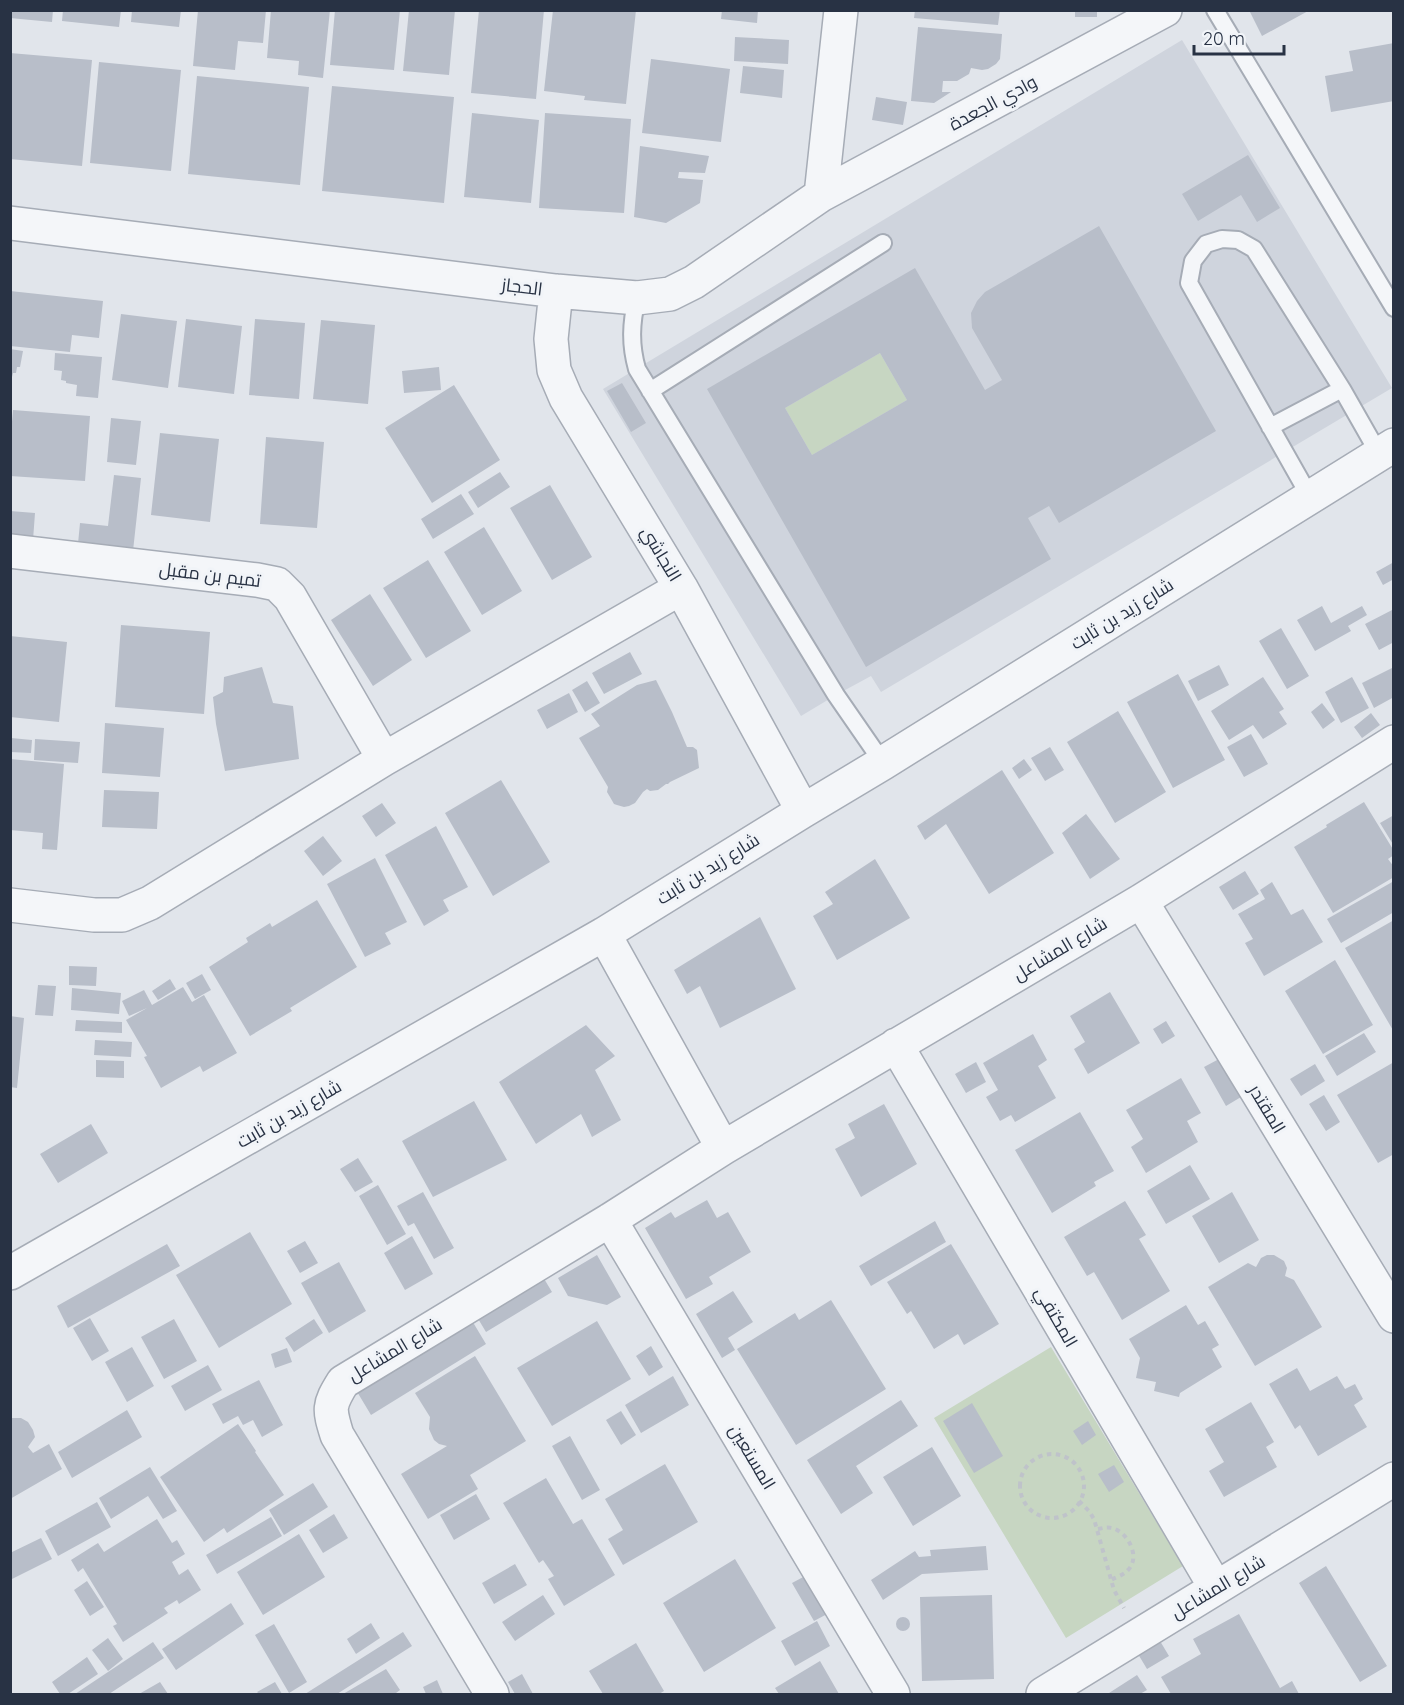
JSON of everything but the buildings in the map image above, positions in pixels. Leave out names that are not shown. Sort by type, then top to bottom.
[{"type":"street","points":[[821,195],[841,10]]},
{"type":"street","name":"وادي الجعدة","points":[[821,195],[1165,10]]},
{"type":"street","name":"الحجاز","points":[[10,223],[556,291],[637,298],[670,294],[694,282],[821,195]]},
{"type":"street","name":"النجاشي","points":[[556,291],[551,339],[554,370],[566,398],[681,588],[803,811]]},
{"type":"street","name":"شارع زيد بن ثابت","points":[[10,1273],[604,934],[1386,449]]},
{"type":"street","name":"تميم بن مقبل","points":[[10,551],[245,578],[277,584],[290,597],[384,759]]},
{"type":"street","points":[[10,905],[94,915],[122,915],[150,903],[384,759],[681,588]]},
{"type":"street","name":"شارع المشاعل","points":[[492,1695],[337,1435],[330,1412],[334,1396],[343,1382],[610,1220],[723,1148],[1141,901],[1392,748]]},
{"type":"street","name":"المقتدر","points":[[1141,901],[1394,1316]]},
{"type":"street","points":[[604,934],[723,1148]]},
{"type":"street","name":"المكتفي","points":[[896,1045],[1216,1588]]},
{"type":"street","name":"المستعين","points":[[610,1220],[893,1695]]},
{"type":"street","name":"شارع المشاعل","points":[[1043,1695],[1394,1479]]},
{"type":"lane","points":[[1215,10],[1394,308]]},
{"type":"lane","points":[[1310,497],[1189,283],[1193,261],[1206,244],[1222,239],[1238,240],[1254,249],[1342,389],[1386,449]]},
{"type":"lane","points":[[650,391],[883,243]]},
{"type":"lane","points":[[637,298],[631,335],[632,352],[637,369],[836,695],[883,763]]},
{"type":"lane","points":[[1270,428],[1342,389]]},
{"type":"path","points":[[1051,1454],[1064,1457],[1075,1464],[1082,1476],[1083,1489],[1079,1501],[1071,1512],[1059,1517],[1046,1518],[1034,1513],[1022,1497],[1020,1484],[1027,1465],[1038,1457],[1051,1454]]},
{"type":"path","points":[[1079,1501],[1095,1520],[1114,1590],[1139,1635]]},
{"type":"path","points":[[1098,1529],[1109,1527],[1121,1532],[1132,1548],[1132,1564],[1128,1570],[1111,1580]]},
{"type":"shaded area","points":[[1182,40],[1392,388],[881,692],[871,676],[801,716],[603,389]]},
{"type":"green space","points":[[880,353],[907,400],[812,455],[785,408]]},
{"type":"green space","points":[[1051,1347],[1183,1566],[1066,1638],[934,1418]]}]
